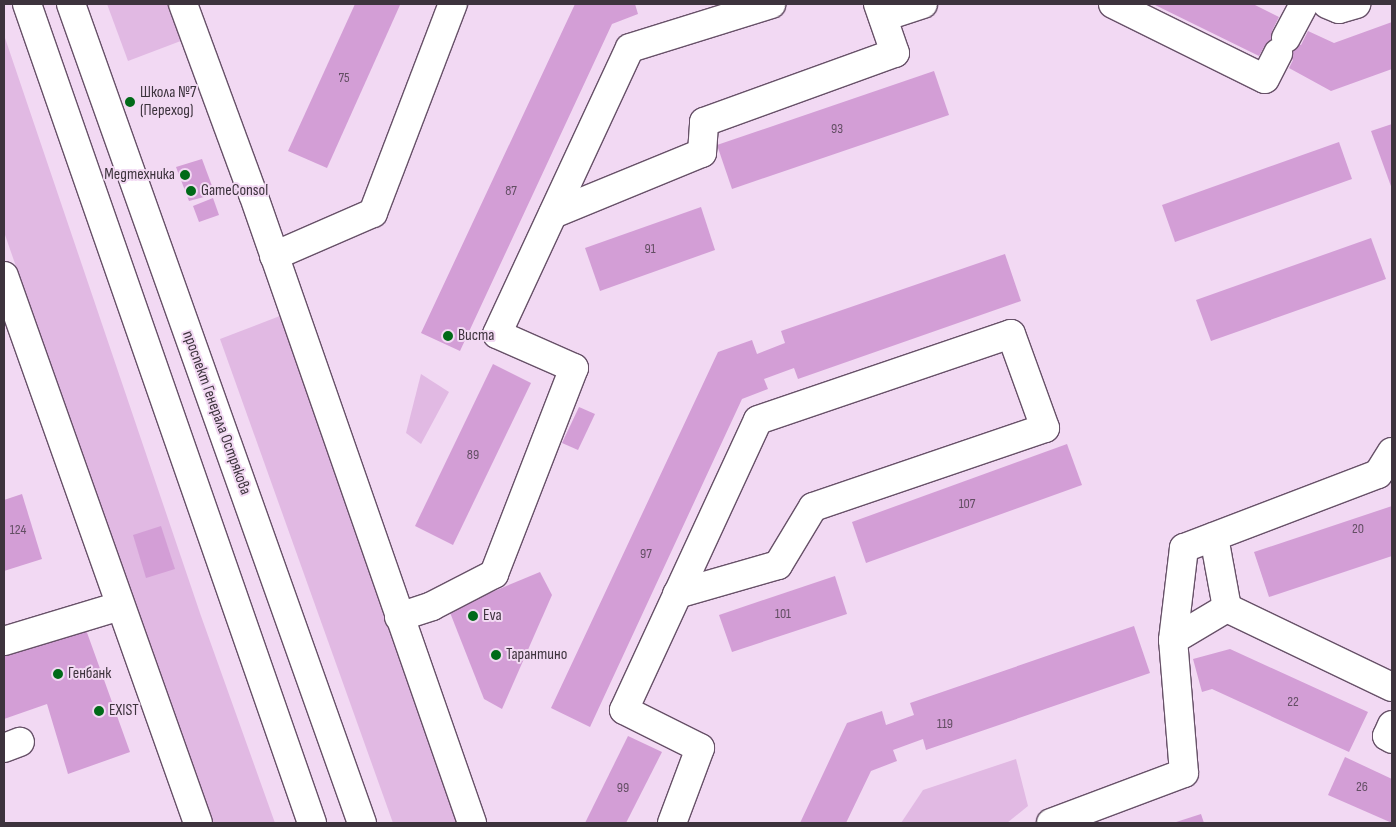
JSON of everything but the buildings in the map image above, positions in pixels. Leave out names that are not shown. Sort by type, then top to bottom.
[{"type":"main road","points":[[27,4],[312,823]]},
{"type":"main road","name":"проспект Генерала Острякова","points":[[71,4],[362,823]]},
{"type":"main road","points":[[183,4],[274,256],[472,823]]},
{"type":"main road","points":[[274,256],[372,213],[453,4]]},
{"type":"main road","points":[[399,617],[432,606],[494,574],[574,368],[497,334],[630,48],[771,4]]},
{"type":"main road","points":[[553,214],[702,153],[704,122],[895,53],[881,10],[923,4]]},
{"type":"main road","points":[[1113,4],[1265,79],[1304,4]]},
{"type":"main road","points":[[1327,4],[1339,10],[1356,4]]},
{"type":"main road","points":[[4,276],[198,823]]},
{"type":"main road","points":[[672,823],[700,748],[624,710],[677,594],[758,420],[1012,334],[1045,428],[813,507],[778,565],[677,594]]},
{"type":"main road","points":[[1051,823],[1184,773],[1174,640],[1184,548],[1378,474],[1392,452]]},
{"type":"main road","points":[[1214,537],[1227,608]]},
{"type":"main road","points":[[4,641],[120,606]]},
{"type":"main road","points":[[1174,640],[1227,608]]},
{"type":"main road","points":[[1227,608],[1392,687]]},
{"type":"main road","points":[[1392,725],[1387,736],[1392,739]]},
{"type":"shaded area","points":[[107,4],[172,4],[186,39],[128,61]]},
{"type":"shaded area","points":[[4,35],[201,616],[275,823],[210,823],[4,232]]},
{"type":"shaded area","points":[[285,314],[461,823],[393,823],[220,339]]},
{"type":"shaded area","points":[[421,374],[449,392],[421,444],[406,433]]},
{"type":"shaded area","points":[[1016,759],[1028,806],[1007,823],[901,823],[923,790]]},
{"type":"place","name":"Школа №7 (Переход)","points":[[130,102]]},
{"type":"place","name":"Медтехника","points":[[185,175]]},
{"type":"place","name":"GameConsol","points":[[191,191]]},
{"type":"place","name":"Виста","points":[[448,336]]},
{"type":"place","name":"Eva","points":[[473,616]]},
{"type":"place","name":"Тарантино","points":[[496,655]]},
{"type":"place","name":"Генбанк","points":[[58,674]]},
{"type":"place","name":"EXIST","points":[[99,711]]}]
